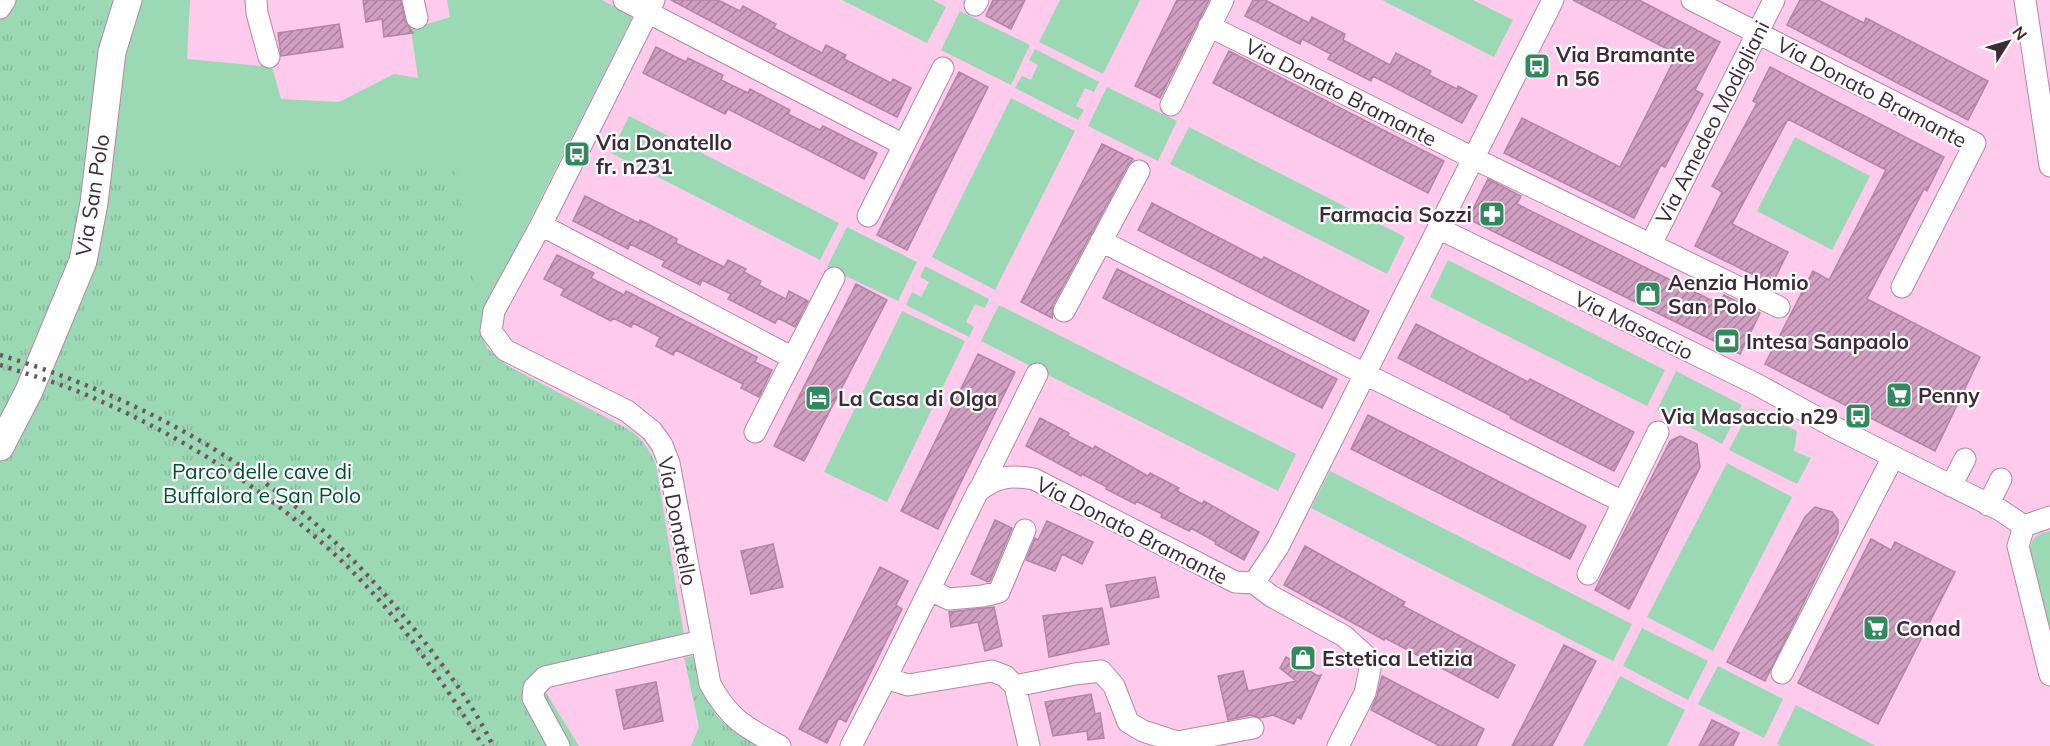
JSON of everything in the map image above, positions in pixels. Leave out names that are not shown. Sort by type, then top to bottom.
[{"type":"main road","name":"Via San Polo","points":[[0,447],[38,369],[83,261],[94,203],[112,52],[128,0]]},
{"type":"street","points":[[0,8],[5,0]]},
{"type":"street","points":[[256,0],[257,13],[269,57]]},
{"type":"street","points":[[624,0],[651,6],[904,145]]},
{"type":"street","points":[[1171,105],[1222,0]]},
{"type":"street","name":"Via Donato Bramante","points":[[1254,583],[1278,547],[1553,0]]},
{"type":"street","name":"Via Donato Bramante","points":[[1692,0],[1976,143],[1902,287]]},
{"type":"street","name":"Via Amedeo Modigliani","points":[[1651,244],[1774,0]]},
{"type":"street","points":[[2025,0],[2050,166]]},
{"type":"street","name":"Via Donatello","points":[[651,6],[541,225],[494,311],[491,331],[505,350],[627,411],[652,431],[662,445],[669,463],[710,684],[723,706],[739,722],[780,746]]},
{"type":"street","name":"Via Donato Bramante","points":[[1209,26],[1473,158]]},
{"type":"street","points":[[2033,53],[2050,69]]},
{"type":"street","points":[[868,216],[943,69]]},
{"type":"street","name":"Via Amedeo Modigliani","points":[[1473,158],[1779,307]]},
{"type":"street","points":[[1064,311],[1139,171]]},
{"type":"street","points":[[541,225],[793,358]]},
{"type":"street","name":"Via Masaccio","points":[[1438,228],[1758,386],[1988,505],[2024,526]]},
{"type":"street","points":[[1101,241],[1623,502]]},
{"type":"street","points":[[755,432],[834,278]]},
{"type":"street","points":[[851,745],[1037,374]]},
{"type":"street","points":[[1588,574],[1658,432]]},
{"type":"street","points":[[1782,673],[1877,499],[1893,457]]},
{"type":"street","points":[[1951,486],[1965,459]]},
{"type":"street","name":"Via Donato Bramante","points":[[978,491],[990,482],[1005,477],[1017,476],[1034,479],[1235,582],[1254,583],[1271,597],[1344,636],[1365,655],[1370,669],[1365,693],[1338,746]]},
{"type":"street","points":[[1988,505],[2001,479]]},
{"type":"street","points":[[2050,517],[2024,526],[2018,546],[2050,675]]},
{"type":"street","points":[[930,590],[949,599],[999,592],[1025,530]]},
{"type":"street","points":[[559,746],[533,698],[534,688],[545,677],[702,641]]},
{"type":"street","points":[[886,678],[908,685],[992,671],[1005,676],[1015,686],[1029,746]]},
{"type":"street","points":[[1015,686],[1101,671],[1114,686],[1128,722],[1161,738],[1177,742],[1252,728]]},
{"type":"green space","points":[[0,0],[190,0],[187,59],[272,67],[281,99],[339,102],[394,74],[418,78],[411,29],[450,17],[447,0],[602,0],[633,16],[484,311],[484,348],[0,746]]},
{"type":"green space","name":"Parco delle cave di Buffalora e San Polo","points":[[0,0],[112,0],[97,34],[93,56],[83,160],[455,164],[481,333],[487,348],[508,366],[630,430],[646,446],[656,465],[684,635],[535,675],[579,746],[0,746]]},
{"type":"green space","points":[[842,0],[933,0],[946,7],[927,43]]},
{"type":"green space","points":[[1060,0],[1140,0],[1103,74],[1039,42]]},
{"type":"green space","points":[[1382,0],[1473,0],[1513,20],[1494,57]]},
{"type":"green space","points":[[960,11],[1030,45],[1011,85],[941,50]]},
{"type":"green space","points":[[1035,49],[1099,82],[1094,92],[1085,88],[1076,106],[1084,110],[1078,120],[1015,88],[1022,76],[1031,80],[1038,65],[1029,60]]},
{"type":"green space","points":[[1107,87],[1177,121],[1158,161],[1088,126]]},
{"type":"green space","points":[[1011,98],[1075,131],[995,290],[932,257]]},
{"type":"green space","points":[[629,116],[839,223],[820,260],[611,153]]},
{"type":"green space","points":[[1189,127],[1405,237],[1387,274],[1170,164]]},
{"type":"green space","points":[[1795,137],[1870,176],[1832,250],[1757,211]]},
{"type":"green space","points":[[847,227],[917,262],[898,301],[827,267]]},
{"type":"green space","points":[[1448,260],[1665,370],[1647,406],[1430,297]]},
{"type":"green space","points":[[925,266],[989,299],[985,308],[975,304],[966,322],[974,327],[969,337],[906,305],[912,292],[921,297],[929,282],[920,277]]},
{"type":"green space","points":[[999,305],[1296,454],[1278,491],[981,341]]},
{"type":"green space","points":[[902,311],[965,341],[887,502],[824,472]]},
{"type":"green space","points":[[1676,371],[1742,405],[1722,444],[1657,410]]},
{"type":"green space","points":[[1751,408],[1797,431],[1794,451],[1811,458],[1797,484],[1729,450]]},
{"type":"green space","points":[[1727,463],[1792,497],[1713,651],[1647,617]]},
{"type":"green space","points":[[1330,471],[1632,624],[1613,661],[1311,508]]},
{"type":"green space","points":[[2050,531],[2050,629],[2030,548],[2037,536]]},
{"type":"green space","points":[[1642,628],[1708,661],[1688,700],[1623,666]]},
{"type":"green space","points":[[694,656],[705,694],[716,715],[732,729],[764,746],[691,746],[699,727],[684,657]]},
{"type":"green space","points":[[1718,666],[1783,699],[1764,738],[1698,704]]},
{"type":"green space","points":[[1620,676],[1685,710],[1667,746],[1583,746]]},
{"type":"green space","points":[[1796,705],[1876,746],[1781,746],[1777,744]]},
{"type":"building","points":[[363,0],[401,0],[405,21],[413,33],[384,37],[382,19],[366,22]]},
{"type":"building","points":[[671,0],[718,0],[740,11],[743,6],[776,24],[774,28],[822,53],[826,45],[846,55],[844,59],[891,83],[893,79],[911,88],[897,117]]},
{"type":"building","points":[[993,0],[1025,0],[1011,29],[986,16]]},
{"type":"building","points":[[1177,0],[1209,0],[1160,98],[1135,86]]},
{"type":"building","points":[[1253,0],[1265,0],[1309,23],[1312,17],[1345,34],[1343,40],[1390,65],[1396,53],[1431,71],[1429,75],[1477,96],[1462,123],[1373,76],[1371,81],[1328,59],[1331,54],[1302,39],[1300,44],[1245,16]]},
{"type":"building","points":[[1573,0],[1639,0],[1720,42],[1695,90],[1703,94],[1665,167],[1661,165],[1634,218],[1504,153],[1522,118],[1620,167],[1677,54]]},
{"type":"building","points":[[1800,0],[1818,0],[1864,23],[1866,18],[1988,81],[1968,120],[1787,25]]},
{"type":"building","points":[[339,24],[343,47],[281,56],[278,33]]},
{"type":"building","points":[[656,47],[686,62],[688,58],[723,75],[721,80],[748,93],[750,89],[790,110],[788,114],[820,130],[823,126],[877,153],[864,179],[728,109],[725,114],[643,73]]},
{"type":"building","points":[[1229,51],[1444,161],[1428,193],[1213,83]]},
{"type":"building","points":[[1770,67],[1944,157],[1927,191],[1924,189],[1867,299],[1980,357],[1935,451],[1765,364],[1813,271],[1829,280],[1886,170],[1788,119],[1732,224],[1788,252],[1772,284],[1695,246],[1722,192],[1712,186],[1757,103],[1753,101]]},
{"type":"building","points":[[959,72],[988,87],[907,250],[877,235]]},
{"type":"building","points":[[1102,144],[1133,159],[1053,305],[1052,318],[1021,302]]},
{"type":"building","points":[[1488,179],[1521,196],[1517,204],[1719,304],[1724,295],[1760,313],[1740,354],[1468,219]]},
{"type":"building","points":[[585,196],[639,223],[640,220],[677,239],[676,243],[724,267],[728,260],[746,269],[744,272],[761,281],[759,285],[786,299],[789,291],[808,301],[795,327],[778,318],[775,323],[728,299],[731,294],[702,280],[700,285],[662,266],[665,261],[630,244],[628,249],[573,221]]},
{"type":"building","points":[[1152,203],[1262,260],[1264,257],[1369,311],[1354,341],[1138,230]]},
{"type":"building","points":[[557,255],[594,273],[591,278],[624,295],[626,291],[757,357],[755,362],[772,370],[759,397],[741,388],[743,384],[676,350],[673,355],[656,346],[660,337],[633,323],[631,327],[613,318],[611,321],[561,295],[564,289],[544,279]]},
{"type":"building","points":[[1117,269],[1337,379],[1322,408],[1103,298]]},
{"type":"building","points":[[856,284],[887,300],[804,461],[774,446]]},
{"type":"building","points":[[1416,324],[1528,382],[1530,379],[1634,432],[1614,471],[1398,358]]},
{"type":"building","points":[[978,354],[1015,372],[938,529],[901,511]]},
{"type":"building","points":[[1368,415],[1586,526],[1570,559],[1351,449]]},
{"type":"building","points":[[1040,418],[1069,433],[1068,436],[1093,449],[1095,446],[1148,476],[1150,473],[1179,488],[1177,491],[1202,504],[1204,501],[1259,532],[1244,560],[1191,528],[1189,531],[1161,517],[1162,514],[1136,501],[1135,504],[1106,489],[1107,487],[1082,474],[1081,476],[1026,446]]},
{"type":"building","points":[[1680,436],[1697,444],[1700,467],[1629,609],[1595,590],[1670,441]]},
{"type":"building","points":[[1815,507],[1832,512],[1838,520],[1838,533],[1765,681],[1727,662],[1805,517]]},
{"type":"building","points":[[995,520],[1012,528],[988,582],[971,574]]},
{"type":"building","points":[[1047,521],[1093,542],[1082,564],[1062,554],[1055,571],[1026,560],[1035,538],[1038,540]]},
{"type":"building","name":"Conad","points":[[1871,539],[1891,550],[1895,542],[1955,572],[1878,724],[1798,683]]},
{"type":"building","points":[[773,544],[783,587],[751,594],[741,551]]},
{"type":"building","points":[[1305,546],[1405,602],[1403,606],[1515,665],[1498,698],[1385,638],[1384,640],[1284,585]]},
{"type":"building","points":[[880,567],[908,581],[896,605],[902,609],[846,722],[839,718],[827,743],[799,729]]},
{"type":"building","points":[[1155,577],[1159,597],[1111,607],[1106,585]]},
{"type":"building","points":[[994,607],[1002,646],[985,651],[978,622],[951,627],[949,612]]},
{"type":"building","points":[[1102,608],[1109,644],[1049,657],[1043,616]]},
{"type":"building","points":[[1564,645],[1596,661],[1552,746],[1512,746]]},
{"type":"building","points":[[1286,657],[1318,676],[1321,675],[1301,719],[1297,717],[1294,724],[1273,715],[1260,718],[1251,715],[1228,720],[1218,676],[1243,671],[1248,691],[1296,681],[1280,668]]},
{"type":"building","points":[[1382,676],[1484,729],[1476,746],[1440,746],[1371,710]]},
{"type":"building","points":[[656,682],[663,721],[624,729],[616,690]]},
{"type":"building","points":[[1091,694],[1095,714],[1100,713],[1104,738],[1088,740],[1087,731],[1053,736],[1045,702]]},
{"type":"building","points":[[1712,720],[1739,733],[1733,746],[1699,746]]},
{"type":"railway","points":[[0,355],[85,385],[168,423],[247,470],[284,497],[332,539],[398,610],[433,652],[461,691],[493,746]]},
{"type":"railway","points":[[0,365],[82,393],[128,414],[173,437],[260,492],[339,558],[374,595],[407,634],[483,746]]},
{"type":"place","name":"Via Bramante n 56","points":[[1537,66]]},
{"type":"place","name":"Via Donatello fr. n231","points":[[577,154]]},
{"type":"place","name":"Farmacia Sozzi","points":[[1492,214]]},
{"type":"place","name":"Aenzia Homio San Polo","points":[[1648,294]]},
{"type":"place","name":"Intesa Sanpaolo","points":[[1727,341]]},
{"type":"place","name":"Penny","points":[[1899,395]]},
{"type":"place","name":"La Casa di Olga","points":[[818,398]]},
{"type":"place","name":"Via Masaccio n29","points":[[1858,416]]},
{"type":"place","name":"Conad","points":[[1876,628]]},
{"type":"place","name":"Estetica Letizia","points":[[1303,658]]}]
